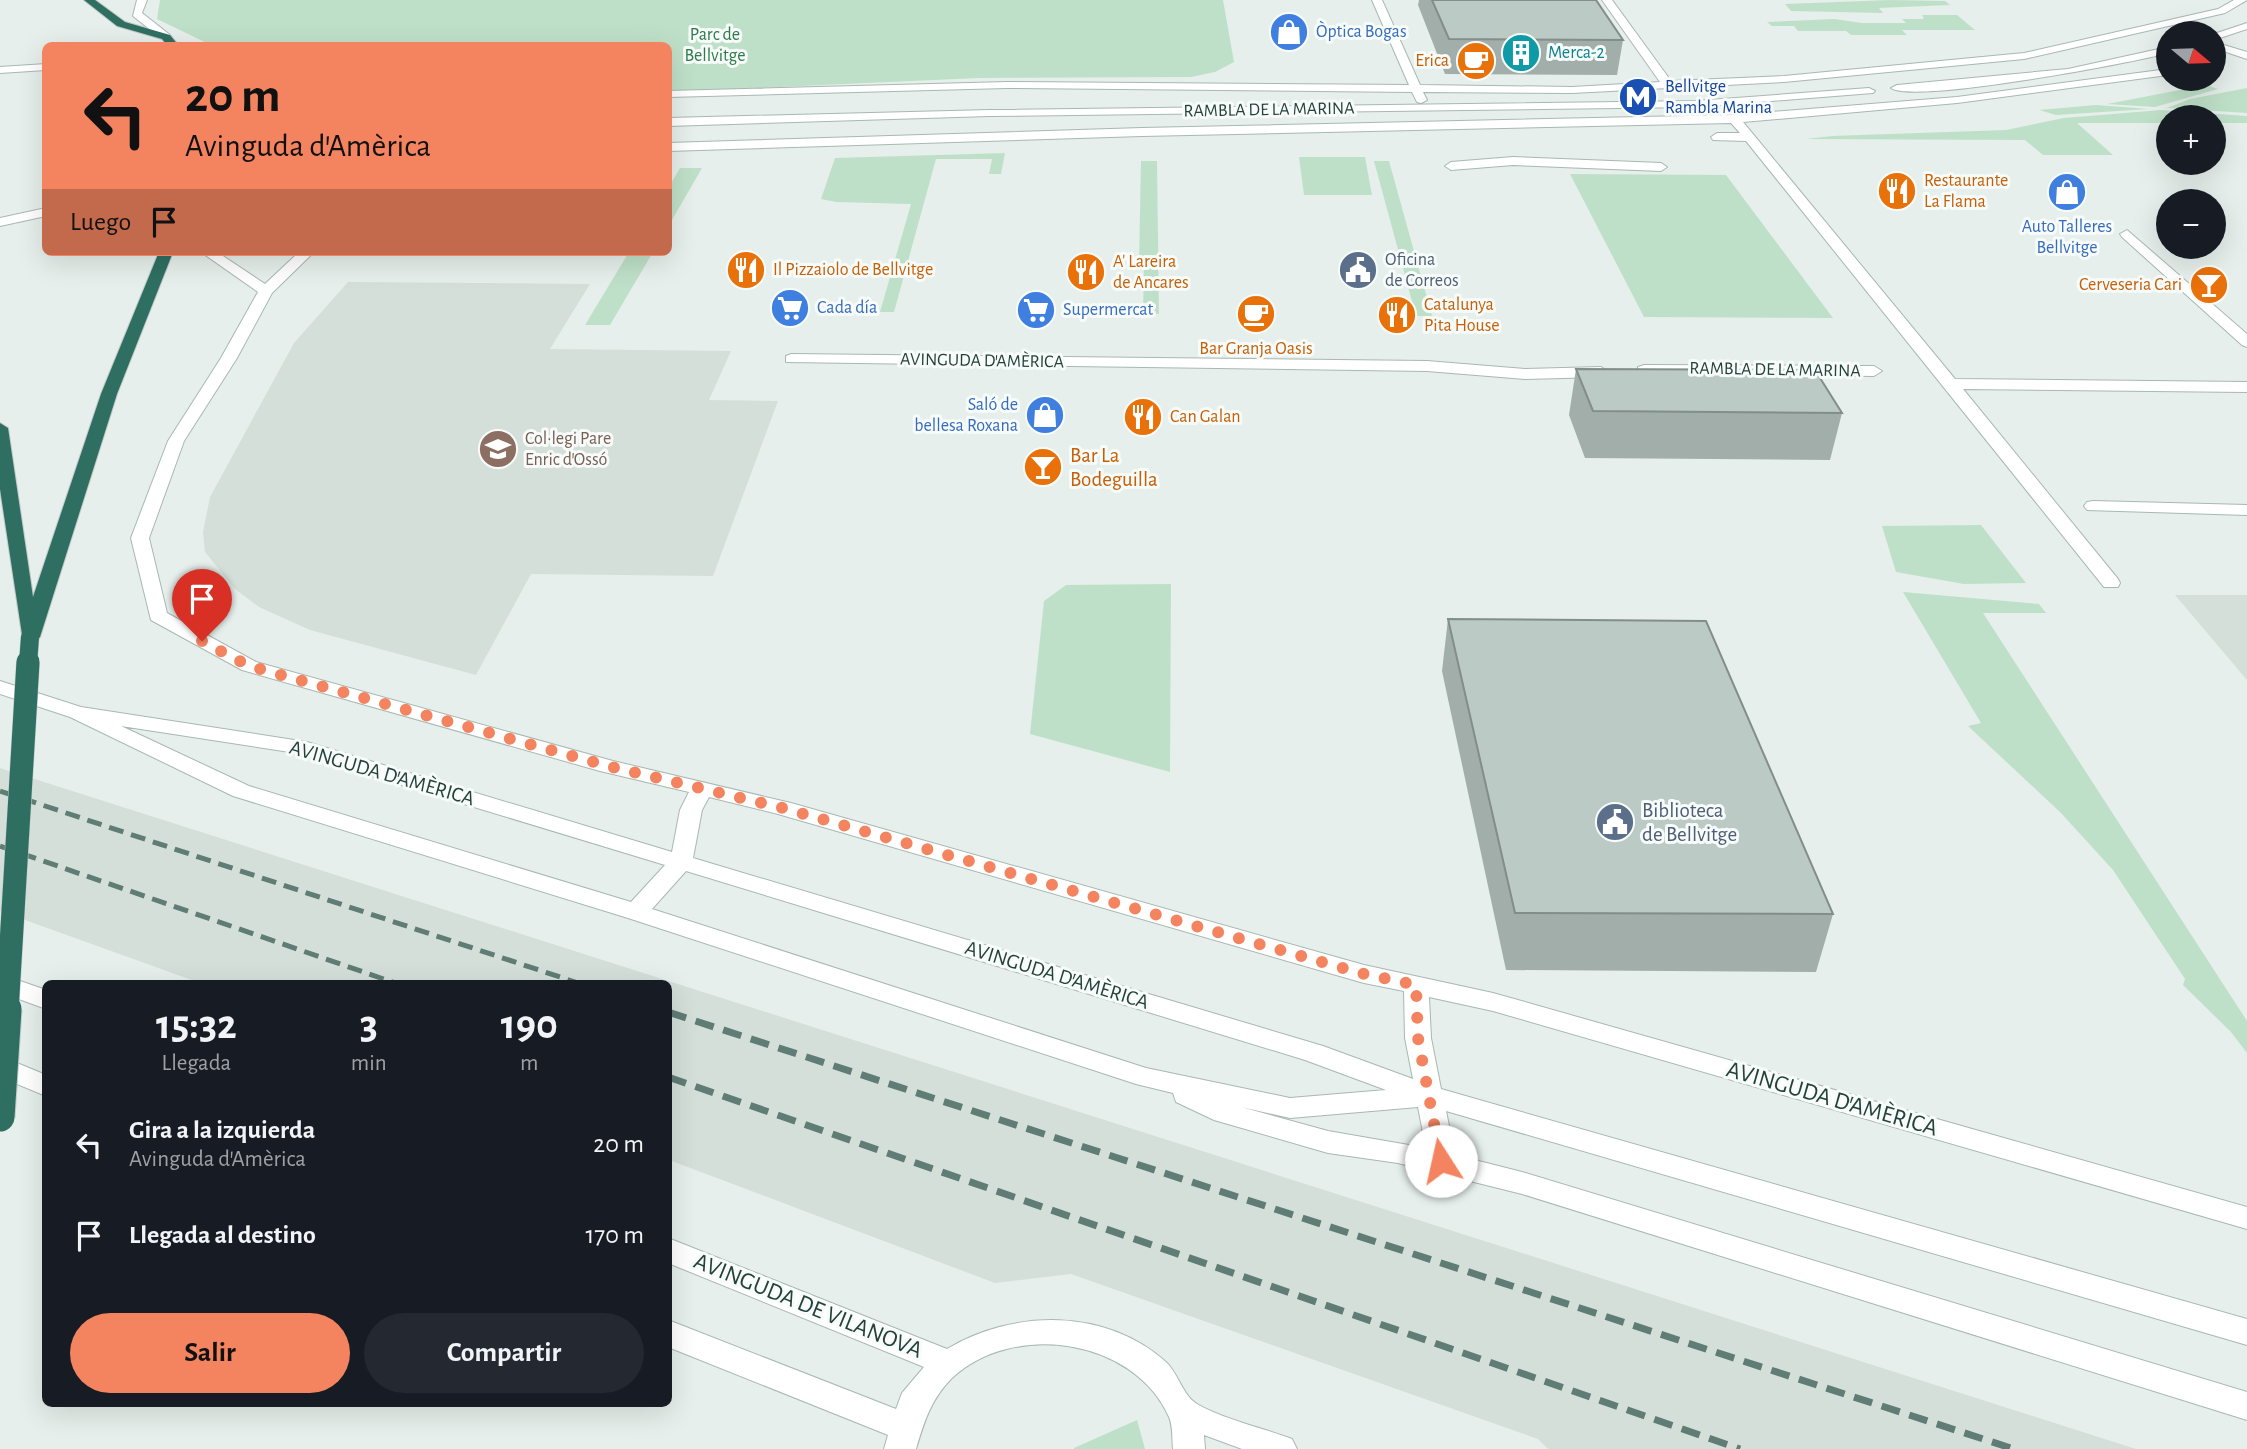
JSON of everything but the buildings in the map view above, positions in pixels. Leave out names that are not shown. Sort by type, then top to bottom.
[{"type":"highway","points":[[89,0],[121,24],[170,41]]},
{"type":"highway","points":[[30,637],[109,394],[141,305],[164,256]]},
{"type":"highway","points":[[0,428],[30,637],[0,1117]]},
{"type":"street","points":[[142,0],[137,14],[170,41]]},
{"type":"street","points":[[1378,0],[1415,90],[1438,128]]},
{"type":"street","points":[[1606,0],[1668,85]]},
{"type":"street","name":"RAMBLA DE LA MARINA","points":[[672,94],[1007,85],[1572,90],[1668,85],[1848,73],[2024,56],[2151,29],[2221,11],[2242,0]]},
{"type":"street","points":[[2226,33],[2247,26]]},
{"type":"street","name":"RAMBLA DE LA MARINA","points":[[2151,29],[2156,30]]},
{"type":"street","points":[[2226,48],[2245,54]]},
{"type":"street","points":[[1897,88],[2030,77],[2156,54]]},
{"type":"street","points":[[2226,60],[2245,54]]},
{"type":"street","points":[[0,70],[42,68]]},
{"type":"street","name":"RAMBLA DE LA MARINA","points":[[1848,73],[1875,83],[1896,99],[1895,104]]},
{"type":"street","name":"RAMBLA DE LA MARINA","points":[[672,147],[1142,132],[1438,128],[1734,119],[2020,93],[2156,74]]},
{"type":"street","name":"RAMBLA DE LA MARINA","points":[[672,122],[990,113],[1695,104],[1869,91]]},
{"type":"street","points":[[1734,119],[2111,583]]},
{"type":"street","points":[[1717,137],[1749,136]]},
{"type":"street","points":[[1451,166],[1513,161],[1661,167]]},
{"type":"street","points":[[0,222],[42,213]]},
{"type":"street","points":[[2127,234],[2247,342]]},
{"type":"street","points":[[214,256],[266,291]]},
{"type":"street","name":"AVINGUDA D'AMÈRICA","points":[[303,256],[266,291],[229,358],[176,441],[140,538],[158,616],[249,666],[702,789],[783,808],[1350,970],[1506,1006],[2247,1218]]},
{"type":"street","name":"AVINGUDA D'AMÈRICA","points":[[792,359],[1172,363]]},
{"type":"street","name":"RAMBLA DE LA MARINA","points":[[1172,363],[1427,366],[1525,374],[1626,371],[1874,371]]},
{"type":"street","points":[[1949,384],[2247,387]]},
{"type":"street","points":[[2093,506],[2247,510]]},
{"type":"street","name":"AVINGUDA D'AMÈRICA","points":[[0,687],[77,713],[241,791],[636,912],[1145,1077],[1290,1108],[1430,1096]]},
{"type":"street","name":"AVINGUDA D'AMÈRICA","points":[[77,713],[299,747],[1314,1053],[1430,1096],[2247,1332]]},
{"type":"street","points":[[636,912],[681,862],[691,810],[702,789]]},
{"type":"street","points":[[0,983],[42,999]]},
{"type":"street","points":[[1416,985],[1418,1038],[1441,1161]]},
{"type":"street","points":[[0,1066],[42,1084]]},
{"type":"street","name":"AVINGUDA D'AMÈRICA","points":[[1145,1077],[1224,1113],[1328,1142],[1441,1161],[1522,1183],[2247,1406]]},
{"type":"street","name":"AVINGUDA DE VILANOVA","points":[[672,1252],[948,1363]]},
{"type":"street","points":[[672,1336],[901,1438],[925,1385],[948,1363],[991,1340],[1051,1329],[1098,1336],[1122,1346],[1159,1375],[1183,1413],[1189,1449]]},
{"type":"street","points":[[1183,1413],[1281,1449]]},
{"type":"shaded area","name":"Col·legi Pare Enric d'Ossó","points":[[348,282],[590,284],[550,349],[731,351],[709,400],[778,401],[713,576],[531,574],[476,675],[310,630],[259,607],[235,589],[205,552],[203,532],[210,497],[294,343]]},
{"type":"shaded area","points":[[2175,595],[2247,595],[2247,680]]},
{"type":"shaded area","points":[[0,768],[665,980],[192,980],[0,911]]},
{"type":"shaded area","points":[[672,982],[2136,1449],[1548,1449],[1538,1439],[1071,1274],[995,1283],[672,1161]]},
{"type":"green space","name":"Parc de Bellvitge","points":[[160,0],[1223,0],[1234,62],[1215,72],[1191,77],[979,78],[672,92],[672,42],[205,42],[157,19]]},
{"type":"green space","points":[[1945,1],[1950,5],[1879,8],[1883,13],[1791,11],[1785,4]]},
{"type":"green space","points":[[1922,15],[1957,15],[1975,30],[1902,30],[1907,35],[1851,35],[1846,31],[1798,31],[1794,26],[1772,26],[1767,22],[1834,19],[1862,23],[1906,23],[1902,19],[1924,19]]},
{"type":"green space","points":[[2247,88],[2247,113],[2226,112],[2226,105],[2175,105],[2190,99]]},
{"type":"green space","points":[[2175,91],[2211,91],[2155,107],[2107,104]]},
{"type":"green space","points":[[2096,105],[2149,109],[2056,115],[2039,110]]},
{"type":"green space","points":[[2156,110],[2156,123],[2077,123],[2113,155],[2043,155],[2025,140],[1806,139],[2006,130],[2064,118]]},
{"type":"green space","points":[[2226,115],[2247,116],[2247,123],[2226,123]]},
{"type":"green space","points":[[1005,153],[1001,174],[989,174],[992,159],[936,159],[894,312],[880,312],[911,204],[836,202],[821,199],[835,158]]},
{"type":"green space","points":[[1299,157],[1365,157],[1372,195],[1304,195]]},
{"type":"green space","points":[[1141,161],[1157,161],[1159,314],[1143,313],[1144,265],[1139,263]]},
{"type":"green space","points":[[1374,161],[1389,161],[1432,316],[1416,316]]},
{"type":"green space","points":[[680,168],[702,168],[672,220],[672,182]]},
{"type":"green space","points":[[1570,174],[1726,175],[1833,318],[1644,317]]},
{"type":"green space","points":[[627,256],[651,256],[610,325],[585,325]]},
{"type":"green space","points":[[1981,525],[2026,583],[1964,584],[1896,572],[1882,526]]},
{"type":"green space","points":[[1171,584],[1170,772],[1030,734],[1044,601],[1066,585]]},
{"type":"green space","points":[[1903,592],[2039,604],[2046,613],[1983,613],[2247,1021],[2247,1053],[2231,1032],[2183,985],[2185,979],[2113,870],[2061,813],[1968,726],[1981,723]]},
{"type":"green space","points":[[1137,1420],[1145,1449],[1074,1449],[1074,1448]]},
{"type":"railway","points":[[0,791],[569,980]]},
{"type":"railway","points":[[0,846],[386,980]]},
{"type":"railway","points":[[672,1013],[2014,1449]]},
{"type":"railway","points":[[672,1078],[1740,1449]]},
{"type":"place","name":"Òptica Bogas","points":[[1289,32]]},
{"type":"place","name":"Merca-2","points":[[1521,53]]},
{"type":"place","name":"Erica","points":[[1476,61]]},
{"type":"place","name":"Bellvitge Rambla Marina","points":[[1638,97]]},
{"type":"place","name":"Restaurante La Flama","points":[[1897,191]]},
{"type":"place","name":"Auto Talleres Bellvitge","points":[[2067,192]]},
{"type":"place","name":"Il Pizzaiolo de Bellvitge","points":[[746,270]]},
{"type":"place","name":"Oficina de Correos","points":[[1358,270]]},
{"type":"place","name":"A' Lareira de Ancares","points":[[1086,272]]},
{"type":"place","name":"Cerveseria Cari","points":[[2209,285]]},
{"type":"place","name":"Cada día","points":[[790,308]]},
{"type":"place","name":"Supermercat","points":[[1036,310]]},
{"type":"place","name":"Bar Granja Oasis","points":[[1256,314]]},
{"type":"place","name":"Catalunya Pita House","points":[[1397,315]]},
{"type":"place","name":"Saló de bellesa Roxana","points":[[1045,415]]},
{"type":"place","name":"Can Galan","points":[[1143,417]]},
{"type":"place","name":"Col·legi Pare Enric d'Ossó","points":[[498,449]]},
{"type":"place","name":"Bar La Bodeguilla","points":[[1043,467]]},
{"type":"place","name":"Biblioteca de Bellvitge","points":[[1615,822]]},
{"type":"route","points":[[202,641],[249,666],[608,766],[783,808],[1364,974],[1416,985],[1418,1038],[1441,1161]]}]
